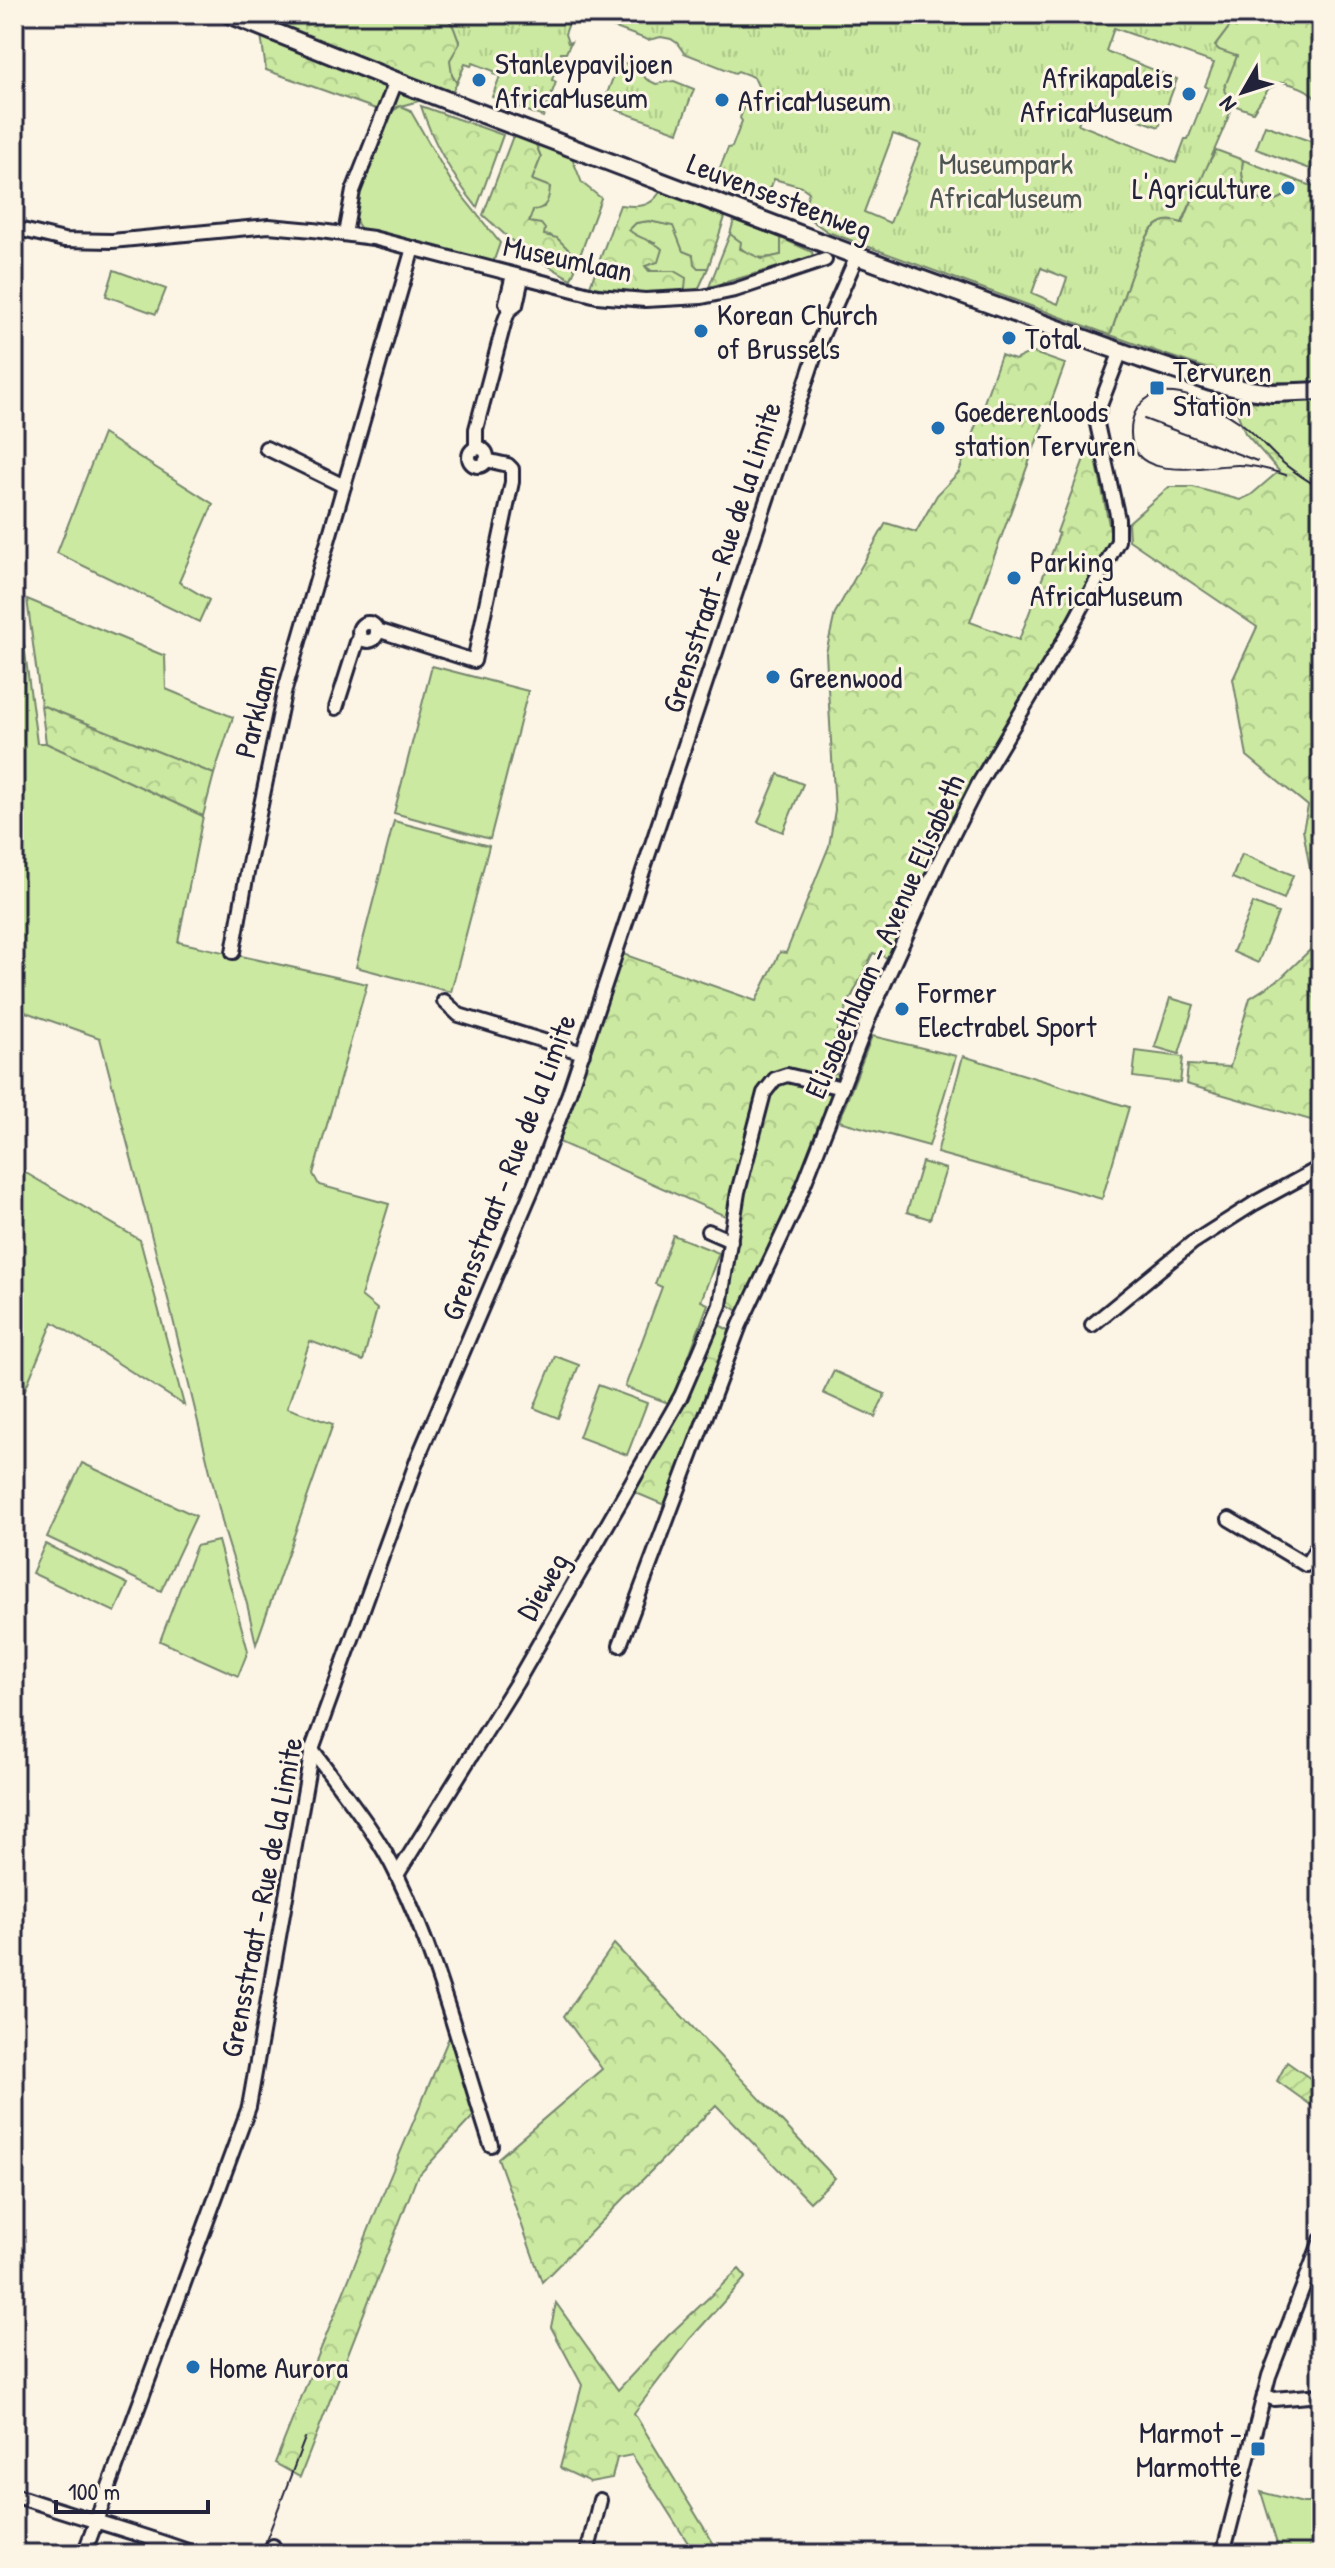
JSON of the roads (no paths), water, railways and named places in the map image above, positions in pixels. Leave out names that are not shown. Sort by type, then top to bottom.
[{"type":"main road","name":"Leuvensesteenweg","points":[[229,14],[396,81],[857,256],[1121,351],[1211,382],[1242,389],[1273,393],[1321,391]]},
{"type":"street","points":[[345,234],[353,191],[396,81]]},
{"type":"street","name":"Museumlaan","points":[[14,228],[64,240],[100,241],[269,226],[345,234],[413,248],[597,296],[670,300],[735,290],[825,260]]},
{"type":"street","name":"Parklaan","points":[[233,952],[274,733],[413,248]]},
{"type":"street","name":"Grensstraat - Rue de la Limite","points":[[84,2554],[249,2107],[312,1749],[419,1455],[535,1183],[583,1053],[820,340],[857,256]]},
{"type":"street","points":[[336,708],[357,642],[360,638],[371,640],[377,630],[474,661],[512,482],[512,469],[508,465],[486,460],[479,466],[471,462],[470,453],[476,449],[476,429],[509,310],[516,305],[518,277]]},
{"type":"street","name":"Elisabethlaan - Avenue Elisabeth","points":[[620,1645],[722,1381],[740,1325],[794,1210],[869,1018],[961,817],[1118,541],[1118,519],[1097,424],[1099,408],[1121,351]]},
{"type":"street","points":[[266,448],[344,486]]},
{"type":"street","points":[[444,1001],[459,1015],[583,1053]]},
{"type":"street","name":"Dieweg","points":[[397,1875],[517,1682],[673,1412],[717,1315],[744,1163],[758,1110],[768,1087],[778,1077],[793,1075],[842,1088]]},
{"type":"street","points":[[1092,1325],[1192,1243],[1255,1203],[1321,1167]]},
{"type":"street","points":[[708,1231],[731,1241]]},
{"type":"street","points":[[717,1315],[740,1325]]},
{"type":"street","points":[[1229,1519],[1306,1565],[1321,1541]]},
{"type":"street","points":[[312,1749],[357,1810],[397,1875],[428,1948],[491,2145]]},
{"type":"street","points":[[1223,2554],[1264,2395],[1290,2317],[1321,2240]]},
{"type":"street","points":[[1264,2395],[1274,2399],[1321,2395]]},
{"type":"street","points":[[14,2495],[196,2554]]},
{"type":"street","points":[[587,2554],[600,2500]]},
{"type":"tram line","points":[[1286,475],[1244,465],[1190,469],[1156,466],[1143,460],[1134,449],[1131,432],[1134,414],[1145,400],[1156,395],[1181,394],[1194,398],[1241,423],[1286,465],[1321,489]]},
{"type":"tram line","points":[[1144,419],[1257,461]]},
{"type":"tram line","points":[[261,2554],[305,2438]]},
{"type":"place","name":"Stanleypaviljoen AfricaMuseum","points":[[479,80]]},
{"type":"place","name":"Afrikapaleis AfricaMuseum","points":[[1189,94]]},
{"type":"place","name":"AfricaMuseum","points":[[722,100]]},
{"type":"place","name":"L'Agriculture","points":[[1288,188]]},
{"type":"place","name":"Korean Church of Brussels","points":[[701,331]]},
{"type":"place","name":"Total","points":[[1009,338]]},
{"type":"place","name":"Tervuren Station","points":[[1157,388]]},
{"type":"place","name":"Goederenloods station Tervuren","points":[[938,428]]},
{"type":"place","name":"Parking AfricaMuseum","points":[[1014,578]]},
{"type":"place","name":"Greenwood","points":[[773,677]]},
{"type":"place","name":"Former Electrabel Sport","points":[[902,1009]]},
{"type":"place","name":"Home Aurora","points":[[193,2367]]},
{"type":"place","name":"Marmot - Marmotte","points":[[1258,2449]]},
{"type":"park label","name":"Museumpark AfricaMuseum","points":[[1006,180]]}]
